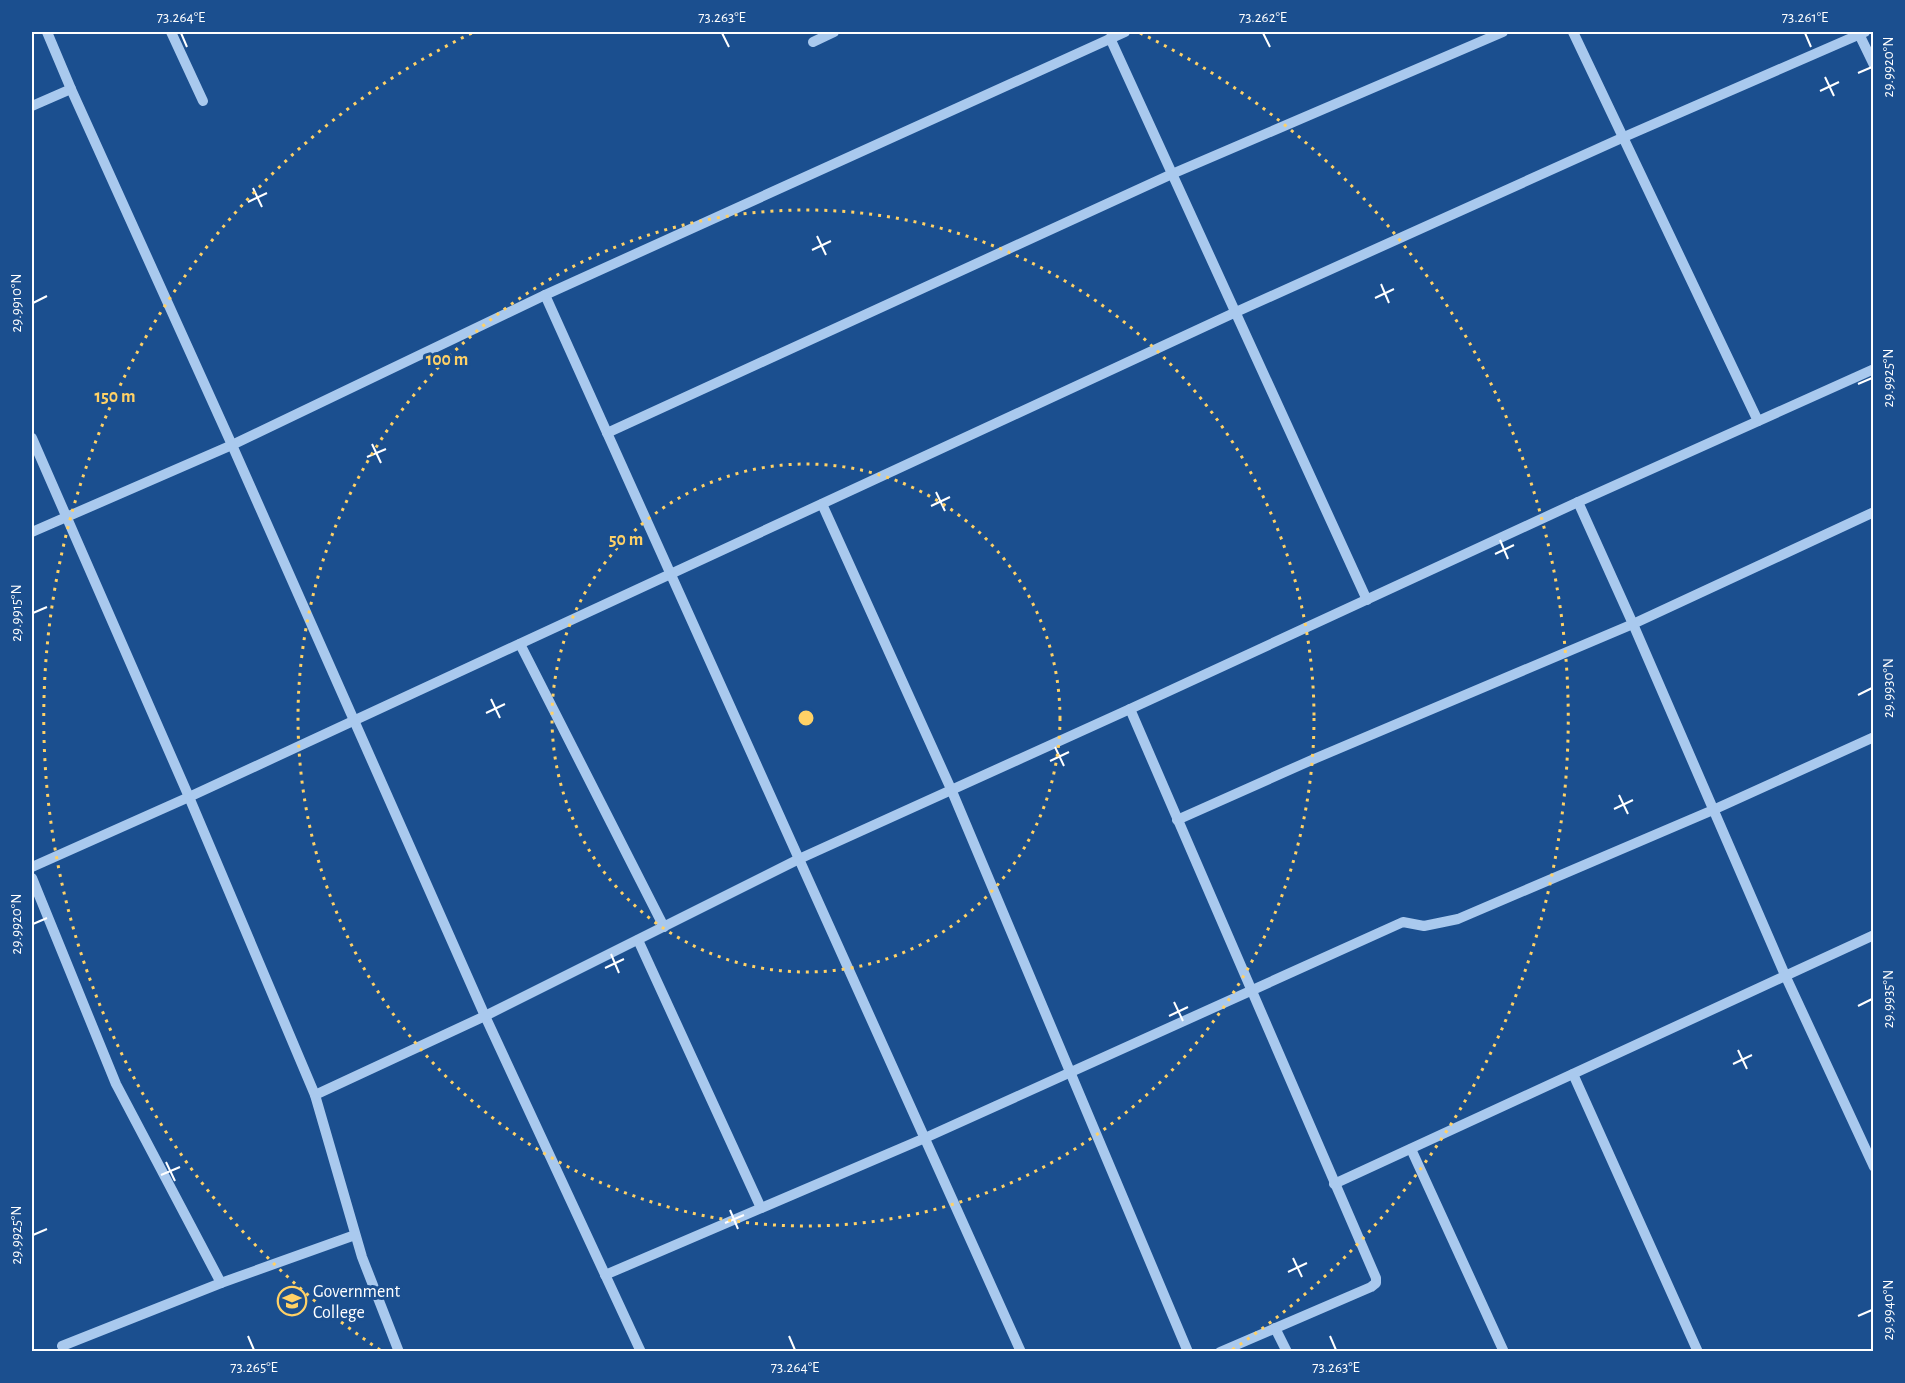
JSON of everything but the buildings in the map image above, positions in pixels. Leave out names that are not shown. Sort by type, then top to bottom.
[{"type":"street","points":[[46,32],[485,1016],[641,1352]]},
{"type":"street","points":[[171,32],[203,101]]},
{"type":"street","points":[[813,42],[834,32]]},
{"type":"street","points":[[32,532],[232,445],[545,295],[1125,32]]},
{"type":"street","points":[[607,434],[1172,174],[1503,32]]},
{"type":"street","points":[[1573,32],[1758,421]]},
{"type":"street","points":[[32,867],[353,722],[1236,312],[1624,137],[1862,33],[1874,65]]},
{"type":"street","points":[[1110,38],[1367,600]]},
{"type":"street","points":[[32,106],[70,89]]},
{"type":"street","points":[[545,295],[1022,1352]]},
{"type":"street","points":[[315,1095],[485,1016],[799,859],[1874,369]]},
{"type":"street","points":[[32,438],[65,518],[189,797],[315,1095],[362,1257],[399,1352]]},
{"type":"street","points":[[1578,502],[1785,975],[1874,1167]]},
{"type":"street","points":[[822,504],[951,789],[1188,1352]]},
{"type":"street","points":[[1178,820],[1314,759],[1633,624],[1874,512]]},
{"type":"street","points":[[520,644],[664,927]]},
{"type":"street","points":[[1130,710],[1376,1278],[1376,1283],[1371,1287],[1220,1352]]},
{"type":"street","points":[[605,1275],[925,1137],[1403,922],[1424,926],[1458,919],[1713,810],[1874,737]]},
{"type":"street","points":[[32,878],[117,1084],[221,1283]]},
{"type":"street","points":[[1334,1184],[1874,935]]},
{"type":"street","points":[[638,940],[761,1208]]},
{"type":"street","points":[[1573,1074],[1698,1352]]},
{"type":"street","points":[[1411,1149],[1504,1352]]},
{"type":"street","points":[[62,1346],[221,1283],[355,1235]]},
{"type":"street","points":[[1275,1328],[1287,1352]]},
{"type":"place","name":"Government College","points":[[292,1301]]}]
